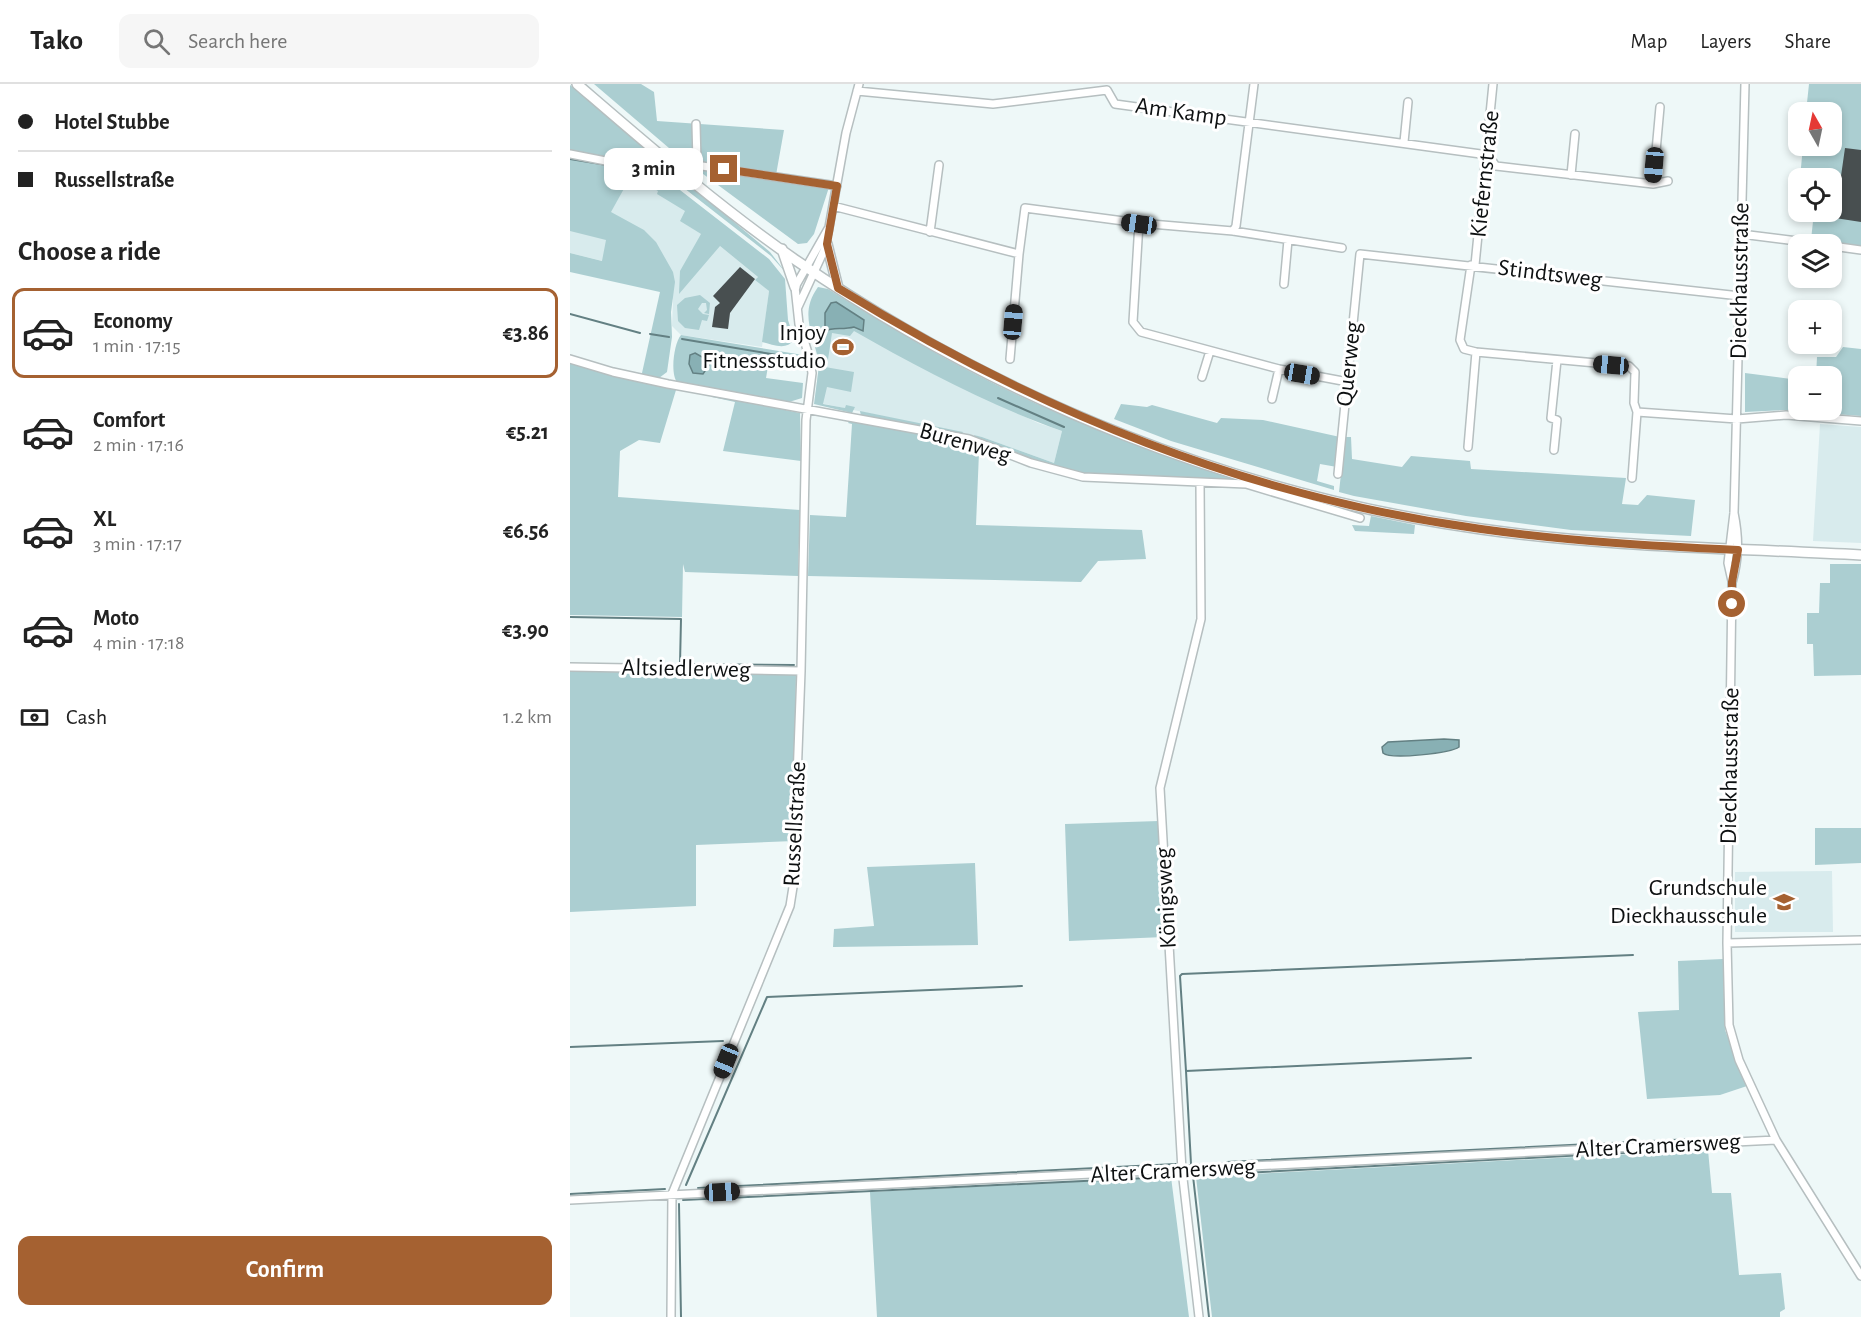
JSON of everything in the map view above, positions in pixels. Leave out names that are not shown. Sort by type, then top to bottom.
[{"type":"main road","points":[[577,84],[690,181],[838,288],[931,344],[1076,416],[1151,446],[1275,486],[1352,506],[1480,529],[1584,542],[1861,555]]},
{"type":"main road","points":[[827,244],[838,288]]},
{"type":"main road","points":[[782,249],[795,287]]},
{"type":"street","points":[[1233,231],[1236,226],[1254,84]]},
{"type":"street","name":"Kiefernstraße","points":[[1476,352],[1464,349],[1460,340],[1488,154],[1493,84]]},
{"type":"street","name":"Dieckhausstraße","points":[[1745,84],[1733,550],[1728,563],[1732,582],[1727,943],[1729,1025],[1732,1043],[1776,1140],[1861,1276]]},
{"type":"street","points":[[797,310],[827,244],[846,133],[858,87]]},
{"type":"street","name":"Am Kamp","points":[[858,87],[993,104],[1106,87],[1115,104],[1488,154],[1496,166],[1653,184],[1668,181]]},
{"type":"street","points":[[1404,142],[1408,102]]},
{"type":"street","points":[[1653,184],[1660,107]]},
{"type":"street","points":[[696,124],[697,162],[702,166],[837,186]]},
{"type":"street","points":[[1570,175],[1575,134]]},
{"type":"street","points":[[570,154],[621,164]]},
{"type":"street","points":[[930,232],[939,165]]},
{"type":"street","points":[[833,206],[1019,254]]},
{"type":"street","points":[[1010,359],[1025,208],[1139,224],[1233,231],[1342,248]]},
{"type":"street","points":[[1139,224],[1133,322],[1141,332],[1279,369],[1348,382]]},
{"type":"street","points":[[795,287],[828,229]]},
{"type":"street","points":[[1741,234],[1788,240]]},
{"type":"street","points":[[1284,284],[1288,240]]},
{"type":"street","points":[[1842,247],[1861,250]]},
{"type":"street","name":"Stindtsweg","points":[[1360,254],[1740,296]]},
{"type":"street","name":"Querweg","points":[[1338,474],[1360,254]]},
{"type":"street","name":"Russellstraße","points":[[671,1317],[672,1194],[790,906],[795,867],[807,410],[811,364],[799,324],[795,287]]},
{"type":"street","points":[[1202,377],[1210,351]]},
{"type":"street","points":[[1468,447],[1476,352],[1629,366],[1635,372],[1636,412],[1632,478]]},
{"type":"street","name":"Burenweg","points":[[570,359],[613,372],[969,439],[1031,463],[1083,477],[1246,484],[1360,518]]},
{"type":"street","points":[[1554,450],[1557,420],[1551,418],[1557,360]]},
{"type":"street","points":[[1272,399],[1279,369]]},
{"type":"street","points":[[1636,412],[1737,419],[1786,415],[1861,421]]},
{"type":"street","name":"Königsweg","points":[[1199,1317],[1182,1170],[1160,788],[1201,620],[1200,483]]},
{"type":"street","name":"Altsiedlerweg","points":[[570,667],[801,671]]},
{"type":"street","points":[[1727,943],[1861,940]]},
{"type":"street","name":"Alter Cramersweg","points":[[570,1200],[1776,1140]]},
{"type":"shaded area","points":[[594,84],[641,84],[654,92],[657,121],[784,130],[776,175],[830,184],[814,234],[807,243],[798,244],[676,154]]},
{"type":"shaded area","points":[[1809,84],[1861,84],[1861,246],[1842,244],[1842,234],[1812,234],[1813,222],[1842,222],[1842,168],[1801,168],[1802,156],[1842,156],[1842,102],[1807,102]]},
{"type":"shaded area","points":[[570,85],[770,252],[787,274],[771,256],[666,174],[652,167],[570,152]]},
{"type":"shaded area","points":[[570,157],[658,173],[769,259],[785,279],[788,320],[794,339],[791,343],[780,346],[762,342],[769,291],[755,280],[758,277],[720,246],[679,294],[680,271],[701,234],[680,221],[685,211],[657,194],[658,191],[631,176],[611,212],[644,230],[656,242],[673,272],[675,282],[671,312],[672,337],[667,372],[659,378],[639,375],[642,373],[660,292],[570,272],[570,253],[602,261],[606,240],[570,231]]},
{"type":"shaded area","points":[[577,158],[658,173],[700,206],[687,225],[720,246],[758,277],[756,280],[769,291],[762,347],[681,335],[672,326],[673,300],[664,276],[570,253],[570,191]]},
{"type":"shaded area","points":[[818,287],[828,289],[890,327],[990,382],[1058,413],[1163,450],[1383,516],[1243,482],[1085,475],[1046,465],[975,438],[974,435],[1054,463],[1062,431],[1008,410],[955,385],[854,331],[850,336],[832,333],[827,366],[819,363],[808,315],[812,297]]},
{"type":"shaded area","points":[[700,295],[710,303],[709,314],[704,313],[707,310],[706,303],[702,303],[698,309],[703,314],[709,315],[707,321],[702,320],[699,330],[685,328],[678,321],[677,305],[685,298]]},
{"type":"shaded area","points":[[836,302],[864,320],[863,331],[854,327],[825,331],[825,313],[831,303]]},
{"type":"shaded area","points":[[815,306],[927,370],[1038,423],[1062,431],[1054,463],[982,437],[820,403],[815,400],[819,363]]},
{"type":"shaded area","points":[[681,335],[803,355],[804,360],[770,355],[766,378],[803,383],[802,398],[789,402],[677,382],[674,358],[676,344]]},
{"type":"shaded area","points":[[1842,348],[1861,349],[1861,416],[1842,415],[1842,366],[1817,366],[1817,357],[1836,357],[1842,354]]},
{"type":"shaded area","points":[[695,353],[702,357],[710,356],[713,359],[703,374],[693,373],[689,364],[690,355]]},
{"type":"shaded area","points":[[570,362],[607,374],[674,387],[676,390],[660,443],[639,440],[620,451],[618,497],[800,510],[798,576],[685,572],[683,564],[682,617],[570,615]]},
{"type":"shaded area","points":[[819,366],[854,372],[851,392],[827,387],[823,404],[845,408],[846,405],[855,407],[852,413],[814,404]]},
{"type":"shaded area","points":[[1745,373],[1788,379],[1788,410],[1745,412]]},
{"type":"shaded area","points":[[714,395],[800,413],[801,461],[723,451],[735,402],[712,397]]},
{"type":"shaded area","points":[[1121,404],[1147,407],[1152,405],[1217,423],[1221,418],[1263,420],[1340,437],[1337,467],[1320,464],[1317,481],[1334,486],[1334,490],[1171,441],[1114,419]]},
{"type":"shaded area","points":[[860,411],[963,432],[961,435],[861,416]]},
{"type":"shaded area","points":[[851,419],[976,444],[1007,456],[1008,462],[979,452],[976,525],[1142,530],[1146,559],[1098,561],[1081,582],[808,576],[810,515],[846,517],[852,424],[848,423]]},
{"type":"shaded area","points":[[1820,424],[1861,427],[1861,543],[1813,541]]},
{"type":"shaded area","points":[[1345,437],[1351,437],[1352,459],[1402,467],[1411,456],[1470,461],[1471,469],[1626,478],[1622,504],[1638,505],[1647,495],[1695,500],[1691,536],[1571,530],[1466,516],[1339,492]]},
{"type":"shaded area","points":[[1371,516],[1415,525],[1414,534],[1355,531],[1352,525],[1369,526]]},
{"type":"shaded area","points":[[1830,564],[1861,564],[1861,675],[1814,676],[1813,644],[1807,644],[1807,613],[1819,613],[1820,583],[1830,583]]},
{"type":"shaded area","points":[[570,671],[796,674],[794,841],[696,845],[696,906],[570,912]]},
{"type":"shaded area","points":[[1459,740],[1459,747],[1421,755],[1397,756],[1383,753],[1382,747],[1388,742]]},
{"type":"shaded area","points":[[1159,821],[1164,937],[1069,941],[1065,824]]},
{"type":"shaded area","points":[[1815,828],[1861,828],[1861,863],[1815,865]]},
{"type":"shaded area","points":[[975,863],[978,945],[833,947],[834,929],[874,926],[867,867]]},
{"type":"shaded area","name":"Grundschule Dieckhausschule","points":[[1832,871],[1833,932],[1735,932],[1735,872]]},
{"type":"shaded area","points":[[1723,959],[1725,1030],[1747,1086],[1720,1095],[1647,1099],[1638,1012],[1679,1010],[1678,961]]},
{"type":"shaded area","points":[[1708,1150],[1712,1193],[1731,1193],[1739,1275],[1781,1273],[1785,1309],[1780,1312],[1780,1317],[1212,1317],[1196,1177]]},
{"type":"shaded area","points":[[1171,1177],[1189,1317],[877,1317],[870,1192]]},
{"type":"building","points":[[1845,148],[1861,150],[1861,222],[1842,219],[1842,169]]},
{"type":"building","points":[[740,267],[755,279],[730,313],[728,329],[712,327],[715,307],[720,303],[713,296]]},
{"type":"waterway","points":[[570,159],[613,166]]},
{"type":"waterway","points":[[570,314],[640,333]]},
{"type":"waterway","points":[[650,334],[669,337]]},
{"type":"waterway","points":[[682,339],[801,359]]},
{"type":"waterway","points":[[998,398],[1064,427]]},
{"type":"waterway","points":[[570,617],[681,619],[680,664],[794,665]]},
{"type":"waterway","points":[[1186,1071],[1180,976],[1182,974],[1633,955]]},
{"type":"waterway","points":[[686,1185],[767,997],[1022,986]]},
{"type":"waterway","points":[[570,1047],[723,1041]]},
{"type":"waterway","points":[[1191,1164],[1186,1071],[1471,1058]]},
{"type":"waterway","points":[[1227,1162],[1692,1139]]},
{"type":"waterway","points":[[1206,1175],[1698,1149]]},
{"type":"waterway","points":[[698,1188],[1176,1164]]},
{"type":"waterway","points":[[1193,1176],[1209,1317]]},
{"type":"waterway","points":[[683,1200],[1167,1177]]},
{"type":"waterway","points":[[570,1194],[665,1189]]},
{"type":"waterway","points":[[679,1204],[681,1317]]},
{"type":"place","name":"Injoy Fitnessstudio","points":[[843,347]]},
{"type":"place","name":"Grundschule Dieckhausschule","points":[[1784,902]]},
{"type":"route","points":[[724,169],[837,186],[827,244],[838,288],[931,344],[1076,416],[1219,470],[1352,506],[1480,529],[1584,542],[1738,550],[1732,582],[1732,604]]}]
